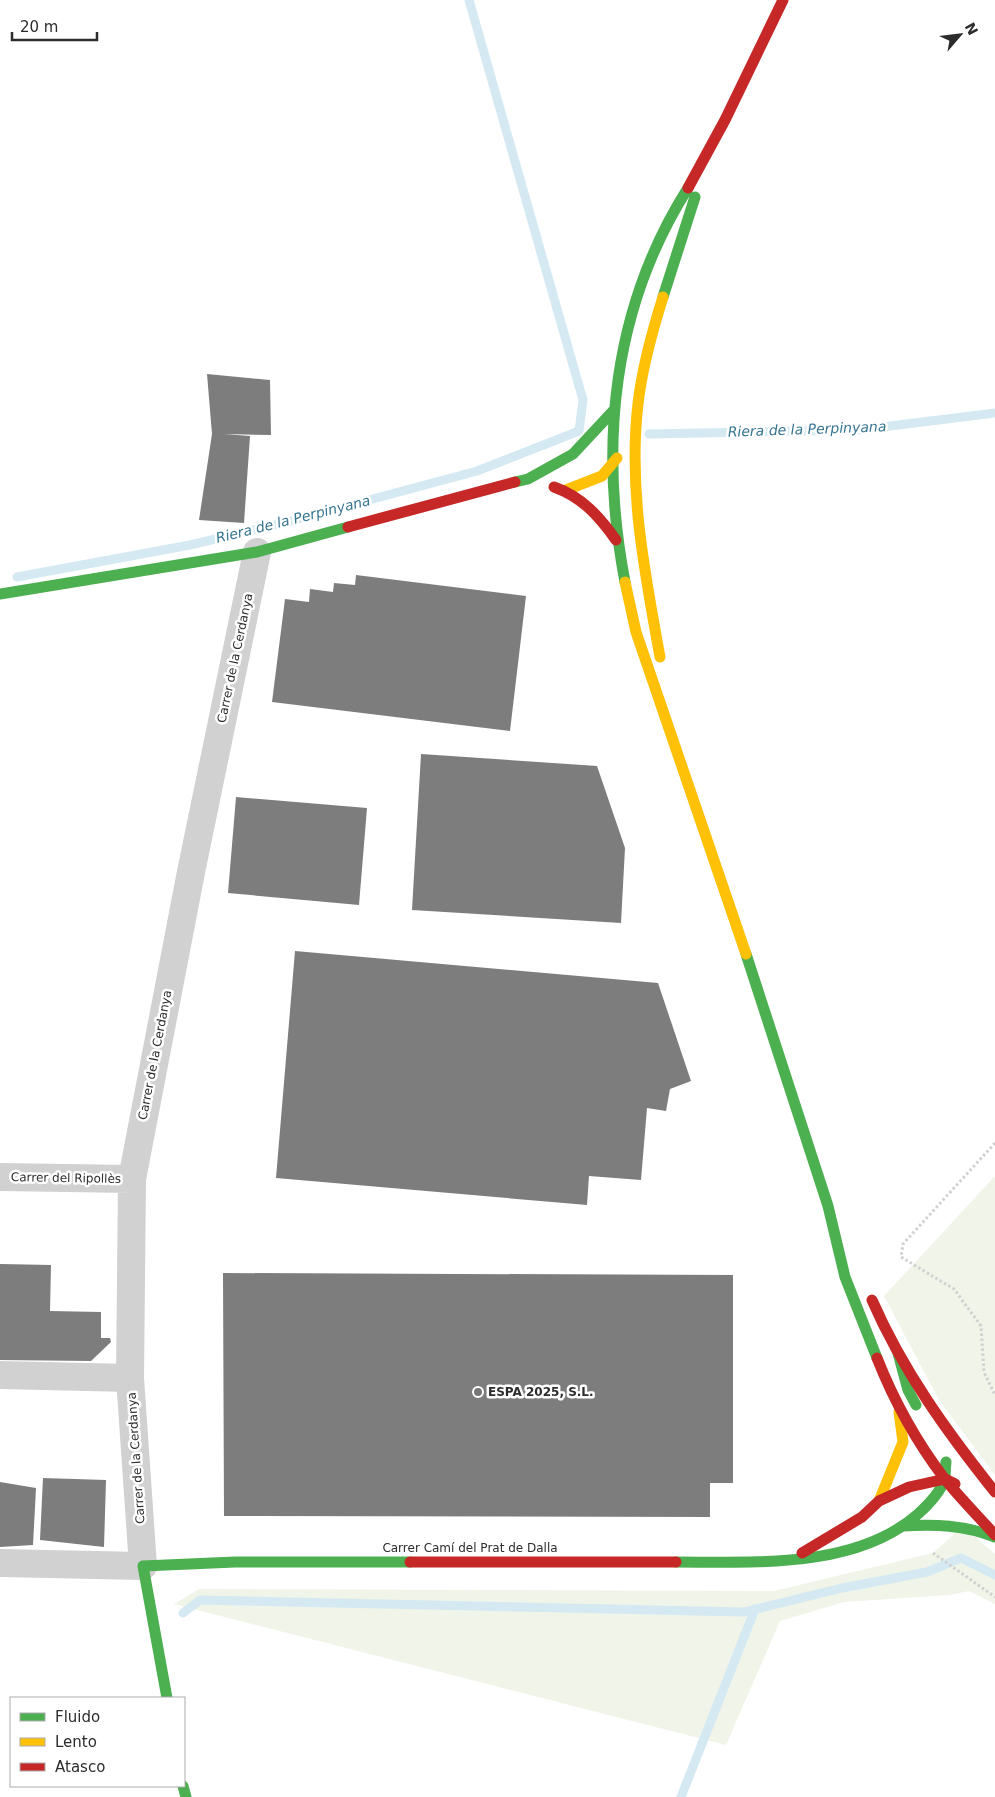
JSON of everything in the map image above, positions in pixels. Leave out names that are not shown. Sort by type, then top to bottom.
[{"type":"street","points":[[783,0],[705,160],[666,226],[632,314],[621,357],[614,410],[611,472],[617,541],[636,632],[654,689],[675,741],[721,885],[783,1062],[828,1206],[845,1276],[890,1390],[920,1444],[945,1479],[995,1536]]},
{"type":"street","points":[[675,741],[648,591],[636,504],[634,464],[644,369],[660,305],[705,160]]},
{"type":"street","points":[[566,490],[611,472],[624,444],[632,369],[643,325],[660,305]]},
{"type":"street","points":[[0,594],[257,552],[528,479],[577,456],[614,410]]},
{"type":"street","points":[[597,464],[611,472],[623,498],[630,554],[648,591]]},
{"type":"street","points":[[528,479],[566,490],[588,504],[602,519],[617,541]]},
{"type":"street","name":"Carrer de la Cerdanya","points":[[143,1566],[130,1378],[132,1179],[190,872],[257,552]]},
{"type":"street","name":"Carrer del Ripollès","points":[[0,1177],[132,1179]]},
{"type":"street","points":[[828,1206],[850,1248]]},
{"type":"street","points":[[866,1285],[898,1353],[931,1408],[995,1492]]},
{"type":"street","points":[[898,1353],[908,1390],[921,1415]]},
{"type":"street","points":[[0,1375],[130,1378]]},
{"type":"street","points":[[879,1501],[903,1442],[899,1406]]},
{"type":"street","points":[[904,1526],[934,1498],[945,1479],[946,1455],[941,1447]]},
{"type":"street","points":[[796,1557],[862,1517],[879,1501],[910,1487],[945,1479],[967,1488]]},
{"type":"street","points":[[904,1526],[948,1524],[973,1528],[995,1536]]},
{"type":"street","name":"Carrer Camí del Prat de Dalla","points":[[143,1566],[235,1562],[754,1562],[836,1553],[882,1537],[904,1526]]},
{"type":"street","points":[[0,1563],[143,1566],[167,1697]]},
{"type":"path","points":[[995,1143],[903,1244],[901,1257],[954,1289],[981,1326],[984,1372],[995,1395]]},
{"type":"path","points":[[937,1556],[995,1597]]},
{"type":"shaded area","points":[[995,1176],[995,1475],[939,1400],[884,1296]]},
{"type":"shaded area","points":[[963,1526],[995,1554],[995,1604],[969,1591],[949,1595],[844,1602],[780,1621],[726,1745],[174,1604],[199,1589],[774,1591],[933,1553]]},
{"type":"building","points":[[207,374],[270,380],[271,435],[224,434],[250,436],[244,523],[199,520],[212,434]]},
{"type":"building","points":[[356,575],[526,596],[510,731],[272,702],[285,599],[309,602],[310,589],[333,592],[334,583],[355,585]]},
{"type":"building","points":[[421,754],[597,766],[625,848],[621,923],[412,910]]},
{"type":"building","points":[[236,797],[367,808],[359,905],[228,893]]},
{"type":"building","points":[[295,951],[658,983],[691,1081],[670,1089],[666,1111],[647,1108],[641,1180],[589,1176],[587,1205],[276,1178]]},
{"type":"building","points":[[0,1264],[51,1265],[50,1311],[101,1312],[101,1338],[110,1338],[111,1342],[91,1361],[0,1360]]},
{"type":"building","name":"ESPA 2025, S.L.","points":[[223,1273],[733,1275],[733,1483],[710,1483],[710,1517],[224,1516]]},
{"type":"building","points":[[43,1478],[106,1480],[104,1547],[40,1540]]},
{"type":"building","points":[[0,1482],[36,1488],[33,1545],[0,1547]]},
{"type":"waterway","name":"Riera de la Perpinyana","points":[[17,577],[190,545],[291,521],[477,471],[579,431],[583,400],[469,0]]},
{"type":"waterway","name":"Riera de la Perpinyana","points":[[649,434],[858,430],[995,413]]},
{"type":"waterway","points":[[183,1613],[200,1600],[744,1612],[842,1588],[927,1572],[961,1558],[995,1575]]},
{"type":"waterway","points":[[681,1797],[755,1609]]},
{"type":"traffic: fast","points":[[625,582],[617,531],[613,480],[613,429],[618,379],[628,329],[642,281],[662,234],[688,188]]},
{"type":"traffic: fast","points":[[663,297],[695,197]]},
{"type":"traffic: fast","points":[[515,482],[528,479],[573,454],[614,410]]},
{"type":"traffic: fast","points":[[0,594],[257,552],[348,527]]},
{"type":"traffic: fast","points":[[746,954],[828,1206],[845,1277],[877,1358]]},
{"type":"traffic: fast","points":[[898,1353],[908,1390],[916,1405]]},
{"type":"traffic: fast","points":[[676,1562],[803,1559],[865,1545],[893,1532],[926,1507],[942,1486],[945,1479],[946,1462]]},
{"type":"traffic: fast","points":[[903,1526],[949,1526],[995,1537]]},
{"type":"traffic: fast","points":[[167,1697],[143,1566],[235,1562],[410,1562]]},
{"type":"traffic: fast","points":[[183,1787],[186,1797]]},
{"type":"traffic: slow","points":[[660,657],[640,531],[635,468],[635,436],[642,377],[663,297]]},
{"type":"traffic: slow","points":[[566,490],[602,476],[617,458]]},
{"type":"traffic: slow","points":[[625,582],[636,632],[746,954]]},
{"type":"traffic: slow","points":[[879,1501],[903,1442],[899,1412]]},
{"type":"traffic: jam","points":[[688,188],[725,120],[783,0]]},
{"type":"traffic: jam","points":[[348,527],[515,482]]},
{"type":"traffic: jam","points":[[554,487],[573,496],[589,508],[616,540]]},
{"type":"traffic: jam","points":[[872,1300],[898,1352],[927,1400],[995,1492]]},
{"type":"traffic: jam","points":[[877,1358],[898,1405],[924,1450],[950,1485],[995,1535]]},
{"type":"traffic: jam","points":[[802,1553],[862,1517],[879,1501],[909,1487],[945,1479],[955,1484]]},
{"type":"traffic: jam","points":[[410,1562],[676,1562]]},
{"type":"place","name":"ESPA 2025, S.L.","points":[[478,1392]]}]
